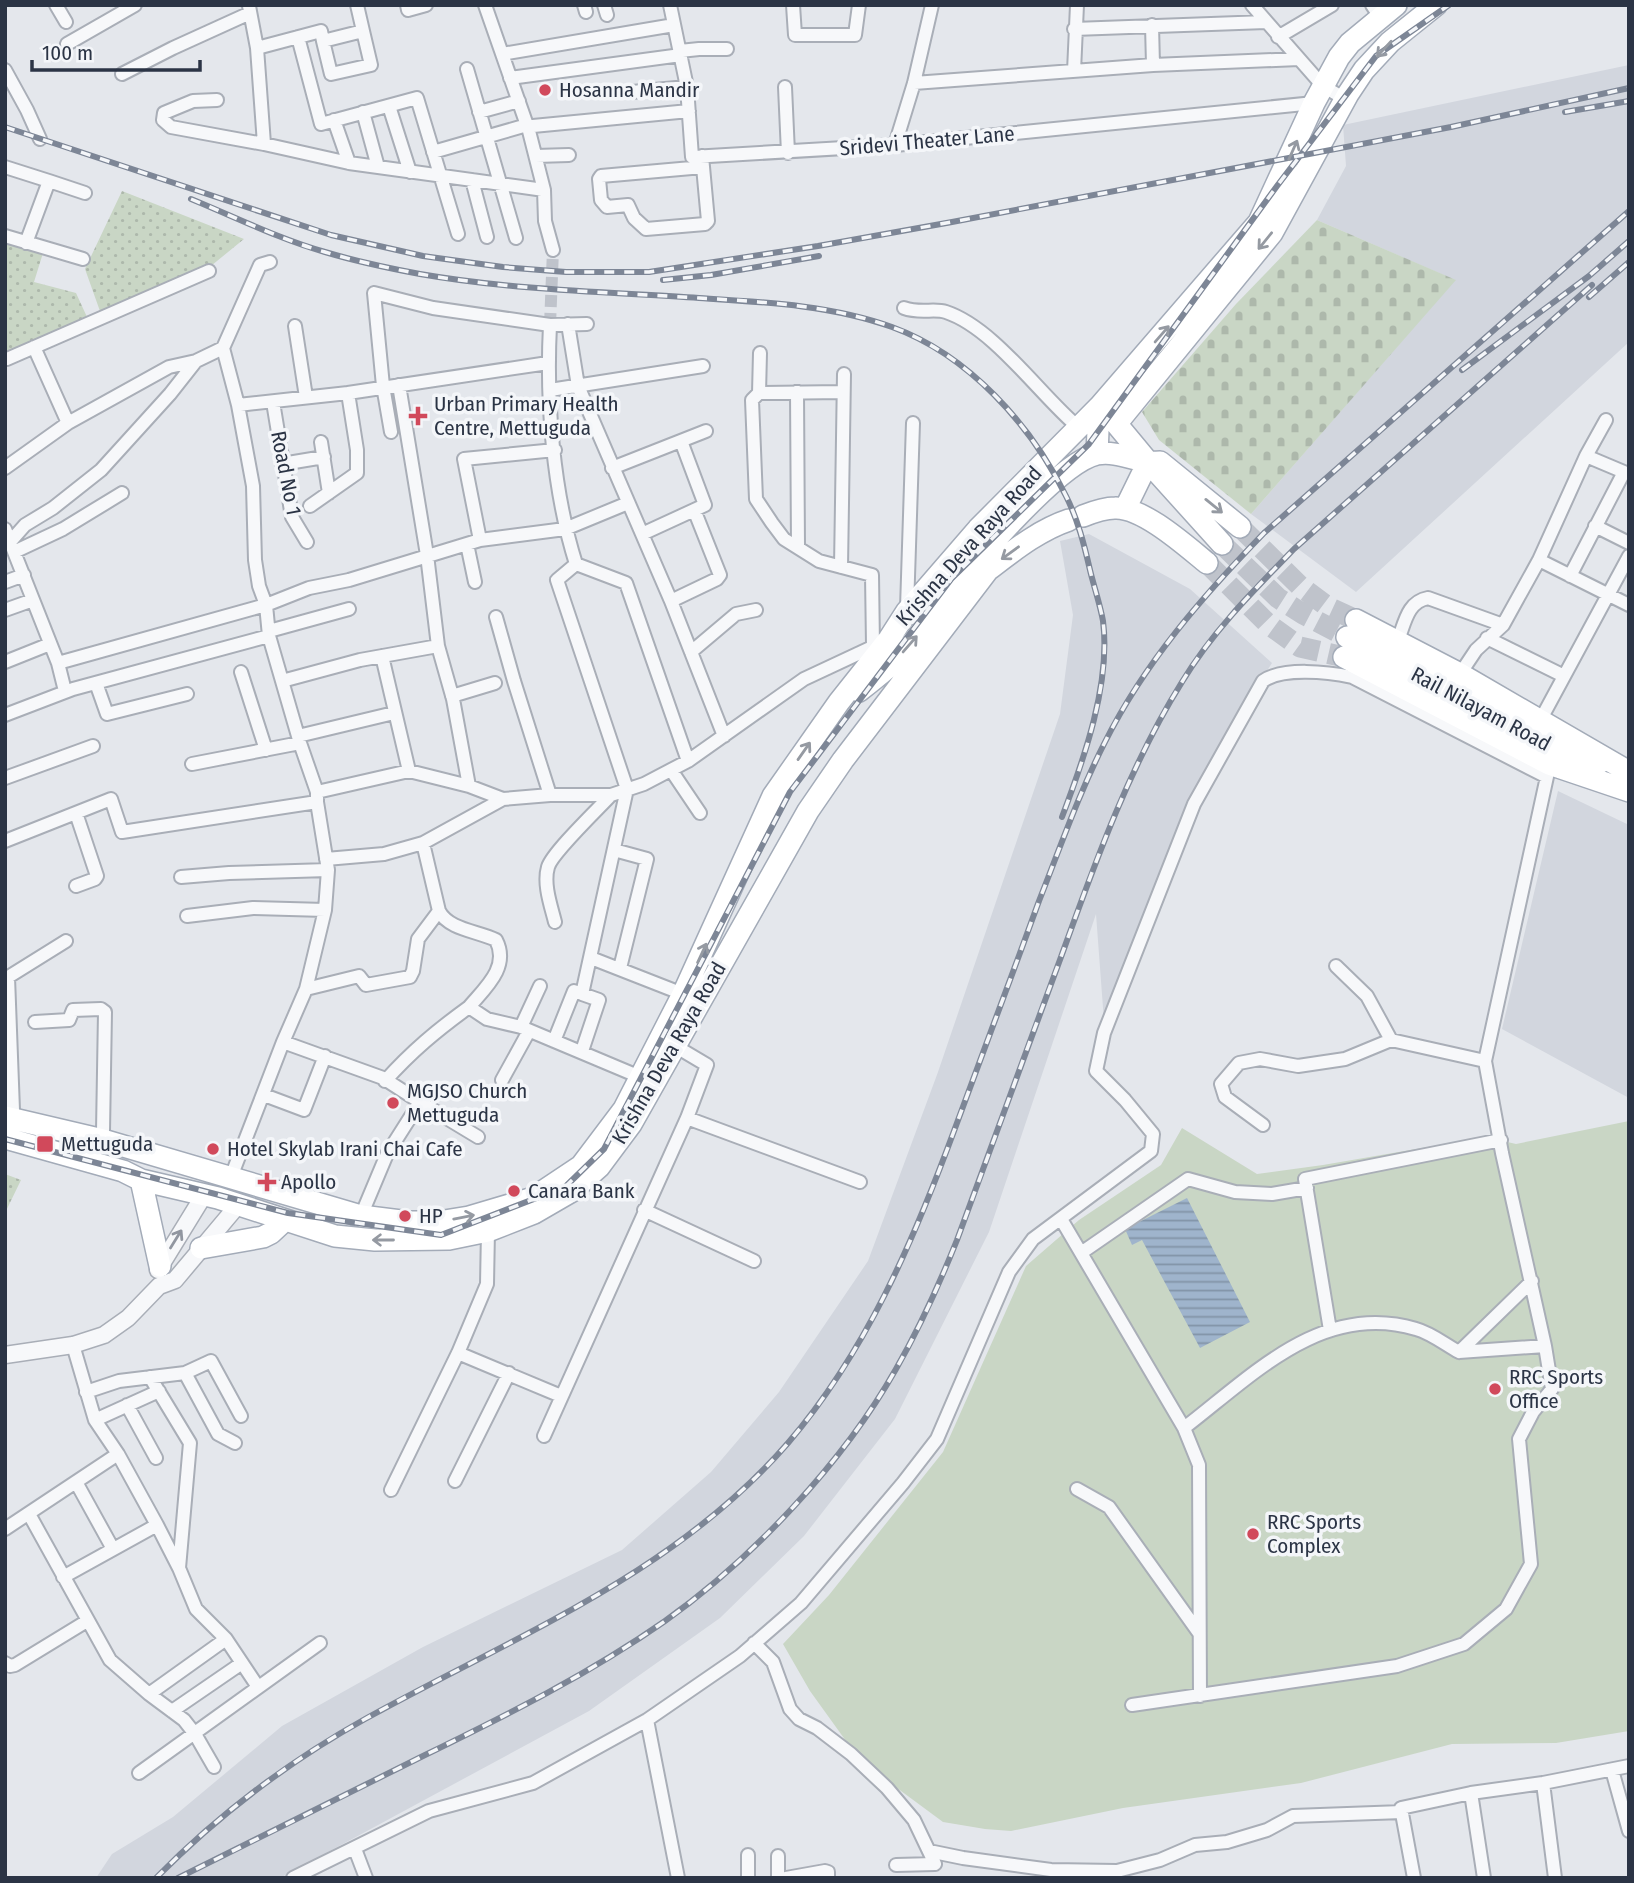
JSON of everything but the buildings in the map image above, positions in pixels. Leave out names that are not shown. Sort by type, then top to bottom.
[{"type":"main road","points":[[1117,423],[1272,233],[1345,99],[1364,70],[1390,42],[1436,5]]},
{"type":"main road","name":"Krishna Deva Raya Road","points":[[8,1112],[360,1216],[386,1221],[439,1222],[469,1217],[533,1198],[581,1166],[624,1109],[683,994],[773,796],[881,643],[907,611],[978,529],[1100,407],[1259,222],[1319,95],[1350,43],[1383,9]]},
{"type":"main road","points":[[1100,407],[1222,544]]},
{"type":"main road","points":[[1100,407],[1097,454],[1121,454],[1148,463],[1160,462],[1240,527]]},
{"type":"main road","name":"Krishna Deva Raya Road","points":[[839,702],[876,678],[911,644],[937,608],[1024,509],[1067,470],[1097,454]]},
{"type":"main road","points":[[1148,463],[1125,509],[1158,524],[1207,563]]},
{"type":"main road","points":[[1149,520],[1172,489]]},
{"type":"main road","name":"Krishna Deva Raya Road","points":[[5,1138],[123,1171],[141,1180],[238,1205],[335,1236],[375,1240],[449,1239],[488,1231],[544,1208],[572,1191],[599,1167],[631,1124],[808,811],[869,725],[988,570],[1016,548],[1056,525],[1108,509],[1125,509]]},
{"type":"main road","points":[[1349,638],[1548,771],[1623,779]]},
{"type":"main road","name":"Rail Nilayam Road","points":[[1349,638],[1398,640],[1541,719],[1623,779]]},
{"type":"main road","name":"Rail Nilayam Road","points":[[1349,638],[1557,750],[1623,779]]},
{"type":"main road","points":[[757,833],[788,848]]},
{"type":"main road","points":[[744,862],[771,876]]},
{"type":"main road","points":[[141,1180],[159,1276]]},
{"type":"main road","points":[[201,1248],[263,1237],[285,1220]]},
{"type":"street","points":[[57,5],[65,22]]},
{"type":"street","points":[[67,44],[135,5]]},
{"type":"street","points":[[257,48],[321,31],[331,74],[371,65],[358,5]]},
{"type":"street","points":[[407,5],[408,10],[426,5]]},
{"type":"street","points":[[485,5],[510,78],[530,125],[544,190],[545,221],[553,250]]},
{"type":"street","points":[[670,5],[687,87],[692,157],[702,162]]},
{"type":"street","points":[[793,5],[795,35],[855,35],[859,5]]},
{"type":"street","points":[[895,145],[914,83],[932,5]]},
{"type":"street","points":[[1074,71],[1077,5]]},
{"type":"street","points":[[1252,5],[1299,59],[1319,95],[1345,99]]},
{"type":"street","points":[[1278,37],[1332,5]]},
{"type":"street","points":[[122,75],[250,9],[257,48],[264,144]]},
{"type":"street","points":[[1074,29],[1266,22]]},
{"type":"street","points":[[502,54],[674,25]]},
{"type":"street","points":[[1152,25],[1153,65]]},
{"type":"street","points":[[323,41],[363,31]]},
{"type":"street","points":[[298,37],[321,124],[416,98],[458,233]]},
{"type":"street","points":[[510,78],[699,49],[727,49]]},
{"type":"street","points":[[914,83],[1153,65],[1299,59]]},
{"type":"street","points":[[467,69],[516,238]]},
{"type":"street","points":[[5,70],[40,139]]},
{"type":"street","points":[[632,92],[687,87]]},
{"type":"street","points":[[785,87],[788,153]]},
{"type":"street","name":"Sridevi Theater Lane","points":[[702,162],[708,221],[705,224],[646,229],[634,218],[628,205],[607,207],[601,200],[601,176],[702,162],[895,145],[1319,95]]},
{"type":"street","points":[[218,100],[190,102],[164,113],[163,120],[171,127],[349,163],[544,190]]},
{"type":"street","points":[[479,112],[519,101]]},
{"type":"street","points":[[389,106],[410,172]]},
{"type":"street","points":[[433,152],[486,135],[530,125],[689,111]]},
{"type":"street","points":[[363,112],[378,167]]},
{"type":"street","points":[[334,120],[349,163]]},
{"type":"street","points":[[536,156],[569,155]]},
{"type":"street","points":[[5,167],[85,193]]},
{"type":"street","points":[[472,180],[487,237]]},
{"type":"street","points":[[26,243],[49,181]]},
{"type":"street","points":[[5,236],[83,259]]},
{"type":"street","points":[[231,1177],[306,989],[325,909],[327,864],[317,797],[269,633],[266,605],[255,561],[253,486],[238,405],[223,348],[260,265],[270,262]]},
{"type":"street","points":[[7,359],[209,271]]},
{"type":"street","points":[[391,432],[383,386],[374,293],[433,308],[550,325],[587,324]]},
{"type":"street","points":[[904,308],[914,312],[945,311],[969,324],[1037,384],[1057,410],[1078,427]]},
{"type":"street","points":[[568,324],[578,386],[671,601],[724,736]]},
{"type":"street","points":[[550,325],[548,363],[555,450],[565,529],[576,564]]},
{"type":"street","points":[[295,326],[306,397]]},
{"type":"street","points":[[34,347],[68,423]]},
{"type":"street","points":[[5,468],[68,423],[169,367],[196,361],[223,348]]},
{"type":"street","points":[[759,393],[760,353]]},
{"type":"street","points":[[12,547],[26,525],[53,508],[101,470],[196,361]]},
{"type":"street","points":[[238,405],[348,393],[548,363]]},
{"type":"street","points":[[550,390],[703,366]]},
{"type":"street","points":[[841,567],[844,374]]},
{"type":"street","points":[[399,385],[442,651],[455,695],[469,786]]},
{"type":"street","points":[[797,392],[797,547]]},
{"type":"street","points":[[181,877],[327,864],[384,854],[422,843],[503,799],[550,795],[611,795],[688,761],[804,679],[881,643],[872,575],[819,561],[784,539],[756,499],[752,400],[759,393],[843,392]]},
{"type":"street","points":[[310,506],[357,473],[359,468],[348,393]]},
{"type":"street","name":"Road No 1","points":[[273,402],[292,517],[307,542]]},
{"type":"street","points":[[1460,674],[1487,638],[1503,625],[1539,560],[1586,456],[1606,420]]},
{"type":"street","points":[[907,611],[913,423]]},
{"type":"street","points":[[612,468],[706,431]]},
{"type":"street","points":[[642,534],[703,508],[705,502],[681,441]]},
{"type":"street","points":[[321,442],[329,493]]},
{"type":"street","points":[[475,582],[474,542],[464,459],[555,450]]},
{"type":"street","points":[[1570,576],[1626,467],[1586,456]]},
{"type":"street","points":[[282,464],[324,457]]},
{"type":"street","points":[[12,547],[63,529],[122,493]]},
{"type":"street","points":[[58,663],[266,605],[309,588],[349,580],[474,542],[565,529],[628,503]]},
{"type":"street","points":[[671,601],[720,577],[695,512]]},
{"type":"street","points":[[1595,526],[1629,543]]},
{"type":"street","points":[[5,529],[58,663],[65,691]]},
{"type":"street","points":[[1541,719],[1629,556]]},
{"type":"street","points":[[1539,560],[1629,605]]},
{"type":"street","points":[[576,564],[626,583],[688,761]]},
{"type":"street","points":[[576,564],[556,580],[627,789],[582,994]]},
{"type":"street","points":[[5,582],[24,575]]},
{"type":"street","points":[[1398,640],[1411,606],[1428,598],[1503,625]]},
{"type":"street","points":[[5,610],[33,600]]},
{"type":"street","points":[[5,715],[65,691],[349,609]]},
{"type":"street","points":[[691,652],[736,614],[756,610]]},
{"type":"street","points":[[496,617],[550,795]]},
{"type":"street","points":[[1487,638],[1564,676]]},
{"type":"street","points":[[5,662],[50,644]]},
{"type":"street","points":[[282,681],[360,660],[442,651]]},
{"type":"street","points":[[383,656],[409,771]]},
{"type":"street","points":[[241,671],[266,750]]},
{"type":"street","points":[[297,1877],[429,1811],[533,1783],[647,1720],[740,1656],[801,1603],[937,1439],[1009,1272],[1033,1239],[1151,1152],[1153,1134],[1096,1071],[1104,1033],[1194,804],[1263,681],[1280,673],[1352,677],[1548,771],[1485,1060],[1552,1389],[1533,1412],[1519,1439],[1531,1564],[1506,1609],[1464,1644],[1397,1666],[1132,1705]]},
{"type":"street","points":[[96,683],[107,714],[187,694]]},
{"type":"street","points":[[455,695],[495,683]]},
{"type":"street","points":[[192,764],[266,750],[394,712]]},
{"type":"street","points":[[5,778],[93,746]]},
{"type":"street","points":[[671,770],[700,813]]},
{"type":"street","points":[[5,841],[111,799],[122,832],[317,797],[409,771],[469,786],[503,799]]},
{"type":"street","points":[[555,922],[548,892],[548,866],[557,852],[611,795]]},
{"type":"street","points":[[76,813],[97,876],[76,886]]},
{"type":"street","points":[[385,1082],[434,1031],[469,1007],[499,968],[499,946],[496,940],[443,918],[422,843]]},
{"type":"street","points":[[614,850],[647,859],[620,968]]},
{"type":"street","points":[[187,916],[253,908],[325,909]]},
{"type":"street","points":[[306,989],[359,976],[366,985],[410,977],[418,939],[439,911]]},
{"type":"street","points":[[66,941],[7,978],[8,1112],[103,1131],[156,1146],[176,1154],[191,1166]]},
{"type":"street","points":[[591,958],[683,994]]},
{"type":"street","points":[[1336,966],[1367,996],[1391,1040]]},
{"type":"street","points":[[502,1080],[525,1029],[540,986]]},
{"type":"street","points":[[555,1041],[574,991],[598,1000],[582,1051]]},
{"type":"street","points":[[469,1007],[487,1019],[525,1029],[640,1077]]},
{"type":"street","points":[[34,1022],[69,1020],[73,1010],[101,1009],[104,1012],[103,1131]]},
{"type":"street","points":[[1263,1125],[1225,1097],[1222,1084],[1239,1063],[1260,1059],[1298,1066],[1345,1059],[1391,1040],[1485,1060]]},
{"type":"street","points":[[283,1042],[383,1079],[478,1137]]},
{"type":"street","points":[[544,1436],[687,1118],[707,1065],[675,1046]]},
{"type":"street","points":[[264,1095],[304,1110],[325,1056]]},
{"type":"street","points":[[360,1216],[387,1154],[420,1102]]},
{"type":"street","points":[[687,1118],[860,1182]]},
{"type":"street","points":[[1330,1329],[1305,1179],[1501,1140]]},
{"type":"street","points":[[1081,1253],[1188,1180],[1235,1192],[1272,1194],[1307,1188]]},
{"type":"street","points":[[5,1355],[73,1345],[104,1335],[128,1318],[159,1276],[204,1195]]},
{"type":"street","points":[[159,1276],[175,1280],[238,1205]]},
{"type":"street","points":[[644,1210],[754,1261]]},
{"type":"street","points":[[1061,1219],[1184,1428],[1199,1465],[1200,1696]]},
{"type":"street","points":[[391,1490],[458,1353],[487,1284],[488,1231]]},
{"type":"street","points":[[1459,1352],[1532,1281]]},
{"type":"street","points":[[1184,1428],[1280,1353],[1330,1329],[1356,1323],[1379,1323],[1418,1329],[1459,1352],[1545,1346]]},
{"type":"street","points":[[73,1345],[95,1420],[118,1454],[157,1525],[196,1609],[226,1639],[258,1687]]},
{"type":"street","points":[[458,1353],[561,1396]]},
{"type":"street","points":[[86,1392],[120,1381],[185,1373],[211,1361],[241,1416]]},
{"type":"street","points":[[185,1373],[218,1434],[235,1443]]},
{"type":"street","points":[[455,1481],[509,1373]]},
{"type":"street","points":[[150,1377],[190,1443],[179,1568]]},
{"type":"street","points":[[95,1420],[159,1391]]},
{"type":"street","points":[[127,1405],[156,1458]]},
{"type":"street","points":[[5,1529],[118,1454]]},
{"type":"street","points":[[76,1482],[114,1549]]},
{"type":"street","points":[[1077,1489],[1109,1507],[1199,1634]]},
{"type":"street","points":[[29,1514],[110,1660],[184,1720],[214,1767]]},
{"type":"street","points":[[62,1577],[157,1525]]},
{"type":"street","points":[[5,1662],[10,1666],[15,1665],[87,1620]]},
{"type":"street","points":[[149,1694],[226,1639]]},
{"type":"street","points":[[139,1773],[320,1643]]},
{"type":"street","points":[[754,1643],[773,1662],[790,1709],[799,1719],[817,1728],[851,1754],[887,1788],[914,1820],[936,1864],[896,1865]]},
{"type":"street","points":[[172,1711],[242,1663]]},
{"type":"street","points":[[647,1720],[678,1878]]},
{"type":"street","points":[[1414,1878],[1402,1808],[1471,1793],[1543,1783],[1629,1766]]},
{"type":"street","points":[[1612,1770],[1629,1831]]},
{"type":"street","points":[[1543,1783],[1555,1878]]},
{"type":"street","points":[[1471,1793],[1484,1878]]},
{"type":"street","points":[[929,1850],[963,1858],[1040,1869],[1117,1871],[1160,1860],[1195,1845],[1227,1842],[1267,1830],[1293,1816],[1402,1812]]},
{"type":"street","points":[[355,1849],[366,1878]]},
{"type":"street","points":[[748,1854],[748,1878]]},
{"type":"street","points":[[778,1856],[779,1878]]},
{"type":"street","points":[[800,1876],[825,1871],[828,1872],[828,1878]]},
{"type":"shaded area","points":[[1629,65],[1629,342],[1356,592],[1251,514],[1455,280],[1317,220],[1346,166],[1343,125]]},
{"type":"shaded area","points":[[1089,534],[1190,589],[1272,663],[1217,748],[1189,804],[1104,1021],[1096,914],[989,1232],[895,1419],[804,1536],[720,1618],[589,1711],[280,1878],[96,1878],[112,1854],[173,1817],[282,1726],[423,1647],[622,1550],[711,1472],[779,1392],[868,1261],[938,1072],[1060,714],[1073,615],[1060,541]]},
{"type":"shaded area","points":[[1558,791],[1629,825],[1629,1098],[1502,1029]]},
{"type":"green space","points":[[122,191],[244,239],[206,270],[101,314],[85,269]]},
{"type":"green space","points":[[1317,220],[1456,280],[1251,514],[1159,440],[1142,412],[1236,304]]},
{"type":"green space","points":[[5,242],[43,253],[34,282],[76,293],[87,317],[5,355]]},
{"type":"green space","name":"RRC Sports Complex","points":[[1629,1121],[1629,1731],[1556,1743],[1452,1744],[1301,1783],[1123,1808],[1011,1831],[943,1822],[874,1771],[846,1741],[810,1691],[783,1644],[829,1595],[943,1452],[1026,1266],[1079,1220],[1161,1165],[1182,1128],[1257,1174],[1486,1137],[1516,1144]]},
{"type":"green space","points":[[5,1174],[21,1180],[5,1213]]},
{"type":"water","points":[[1187,1198],[1250,1322],[1200,1348],[1142,1240],[1132,1245],[1125,1229]]},
{"type":"tunnel","points":[[550,325],[553,250]]},
{"type":"tunnel","points":[[1240,527],[1300,586],[1328,607],[1356,620]]},
{"type":"tunnel","points":[[1222,544],[1278,598],[1347,637]]},
{"type":"tunnel","points":[[1207,563],[1268,624],[1300,647],[1344,657]]},
{"type":"railway","points":[[5,1139],[288,1213],[441,1235],[565,1187],[604,1149],[790,792],[952,578],[1089,444],[1277,186],[1376,56],[1449,5]]},
{"type":"railway","points":[[5,127],[331,235],[423,256],[566,272],[649,272],[952,222],[1451,127],[1629,88]]},
{"type":"railway","points":[[1565,112],[1629,101]]},
{"type":"railway","points":[[191,199],[308,247],[420,274],[524,287],[748,301],[821,309],[892,327],[947,355],[995,395],[1016,419],[1052,470],[1077,523],[1100,608],[1104,645],[1099,695],[1087,746],[1062,817]]},
{"type":"railway","points":[[156,1878],[229,1811],[309,1753],[365,1719],[590,1599],[644,1566],[695,1530],[743,1489],[788,1443],[816,1408],[864,1334],[904,1255],[938,1173],[1078,801],[1105,742],[1138,685],[1197,606],[1264,533],[1629,211]]},
{"type":"railway","points":[[1462,370],[1589,276],[1629,241]]},
{"type":"railway","points":[[663,280],[711,275],[819,256]]},
{"type":"railway","points":[[1589,297],[1629,262]]},
{"type":"railway","points":[[178,1878],[486,1725],[607,1659],[665,1621],[730,1569],[823,1474],[874,1404],[929,1306],[957,1240],[1114,816],[1163,714],[1182,682],[1234,612],[1294,549],[1592,285]]},
{"type":"place","name":"Hosanna Mandir","points":[[545,90]]},
{"type":"place","name":"Urban Primary Health Centre, Mettuguda","points":[[418,416]]},
{"type":"place","name":"MGJSO Church Mettuguda","points":[[393,1103]]},
{"type":"place","name":"Mettuguda","points":[[45,1144]]},
{"type":"place","name":"Hotel Skylab Irani Chai Cafe","points":[[213,1149]]},
{"type":"place","name":"Apollo","points":[[267,1182]]},
{"type":"place","name":"Canara Bank","points":[[514,1191]]},
{"type":"place","name":"HP","points":[[405,1216]]},
{"type":"place","name":"RRC Sports Office","points":[[1495,1389]]},
{"type":"place","name":"RRC Sports Complex","points":[[1253,1534]]}]
